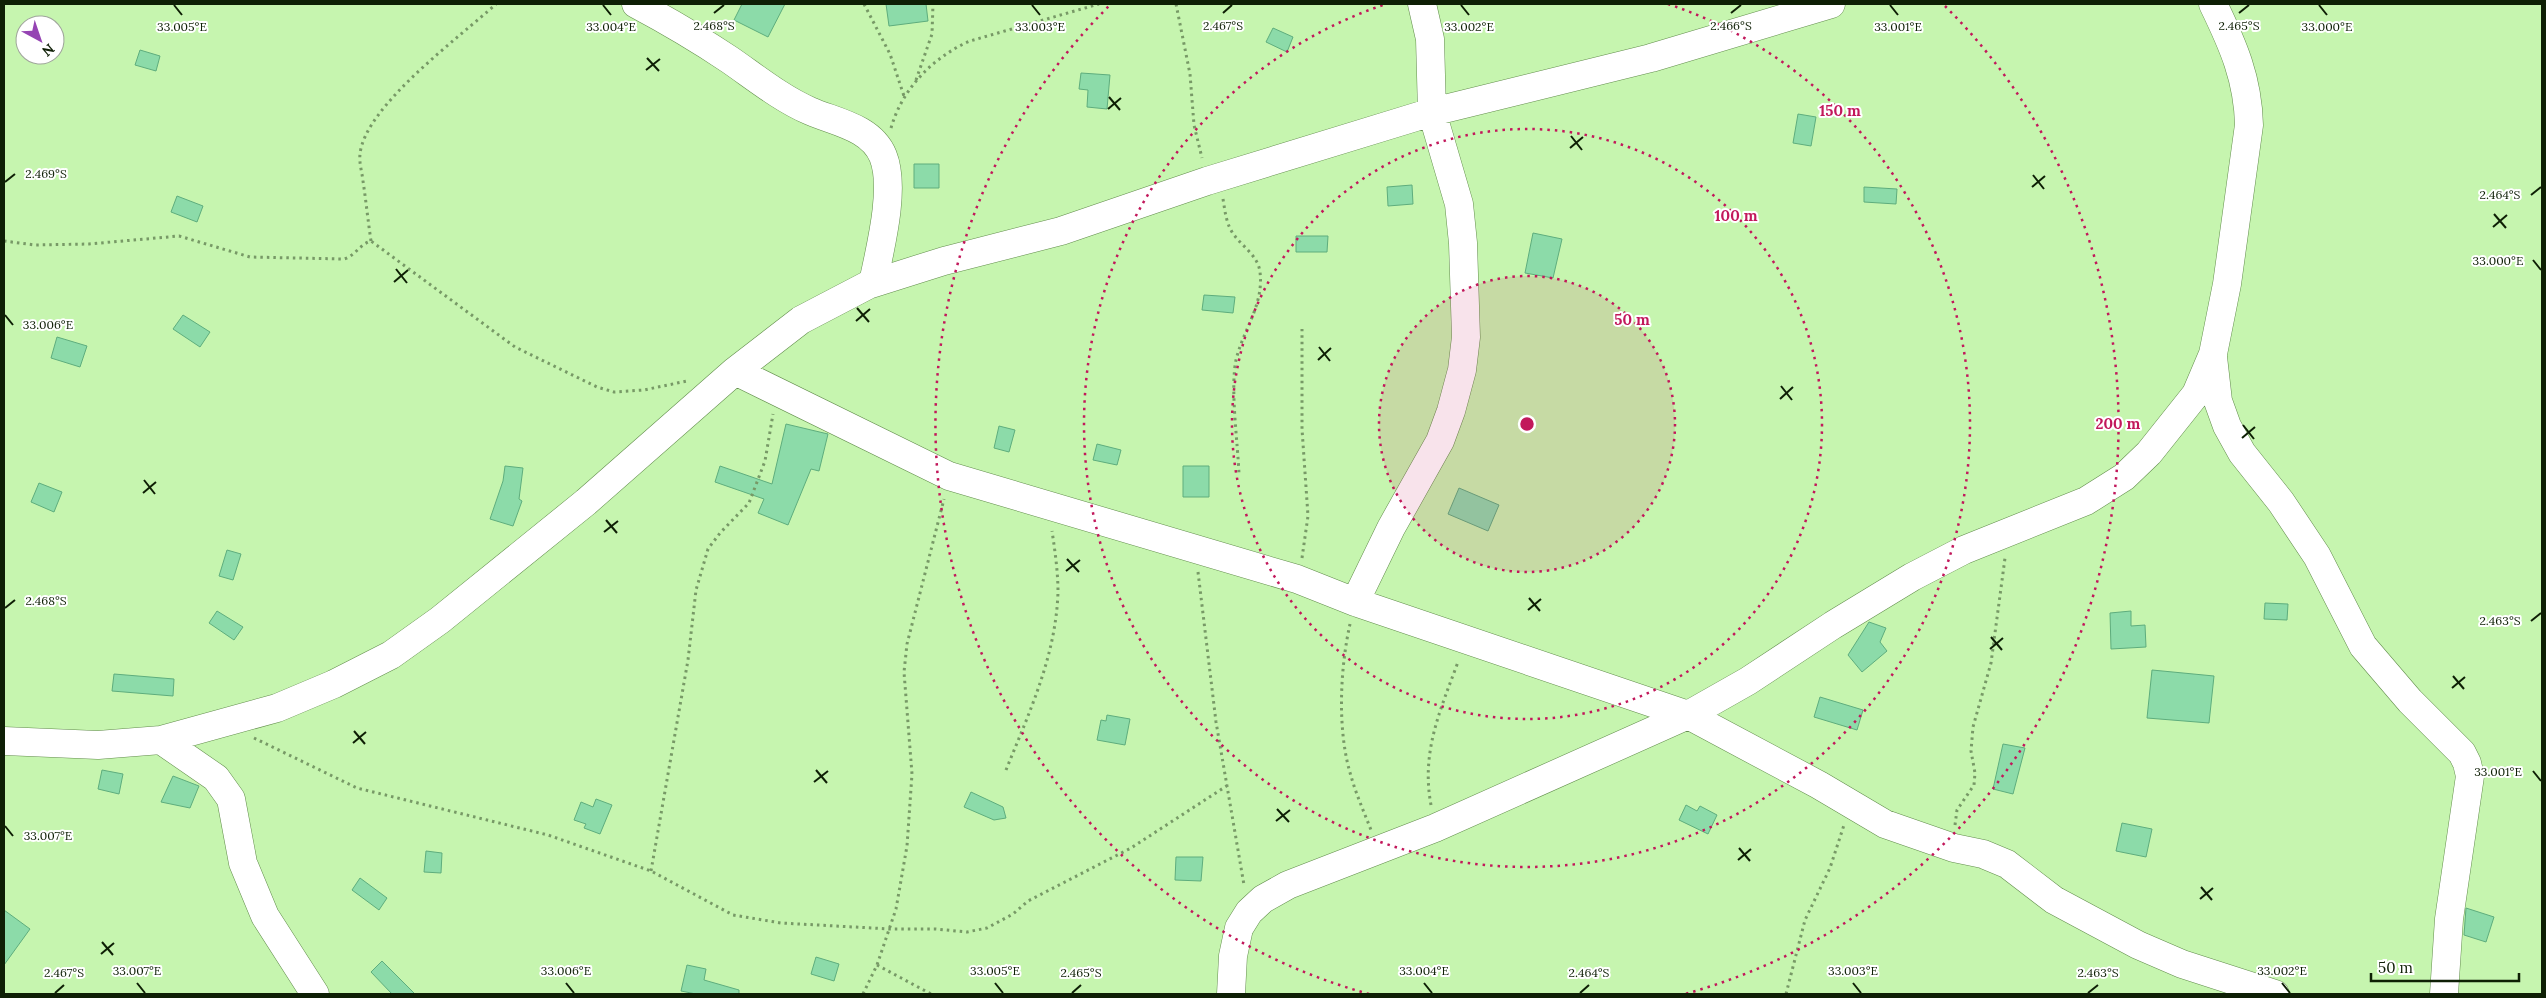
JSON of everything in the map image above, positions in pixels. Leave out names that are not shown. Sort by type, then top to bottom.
[{"type":"street","points":[[636,4],[686,31],[809,111],[862,132],[872,140],[883,156],[886,178],[886,222],[873,283]]},
{"type":"street","points":[[1355,602],[1391,528],[1440,441],[1451,411],[1462,370],[1466,337],[1466,293],[1459,204],[1432,112],[1430,39],[1422,4]]},
{"type":"street","points":[[4,741],[98,745],[161,740],[277,708],[334,684],[398,650],[440,620],[586,502],[729,376],[801,320],[873,283],[944,261],[1060,232],[1214,178],[1432,112],[1651,58],[1832,4]]},
{"type":"street","points":[[1231,994],[1233,956],[1239,928],[1249,912],[1263,899],[1288,885],[1380,851],[1435,828],[1688,715],[1748,681],[1833,625],[1912,577],[1964,550],[2086,500],[2124,477],[2149,453],[2196,394],[2213,354],[2227,284],[2249,117],[2249,99],[2233,44],[2213,4]]},
{"type":"street","points":[[2213,354],[2218,402],[2227,426],[2242,453],[2281,502],[2317,556],[2363,646],[2410,701],[2462,754],[2467,763],[2470,776],[2449,919],[2444,994]]},
{"type":"street","points":[[729,376],[776,391],[949,476],[1297,579],[1355,602],[1688,715],[1819,785],[1885,824],[1954,848],[1983,854],[2007,864],[2054,900],[2138,945],[2182,964],[2275,994]]},
{"type":"street","points":[[161,740],[216,778],[231,799],[243,863],[261,907],[314,994]]},
{"type":"path","points":[[496,4],[400,91],[379,114],[364,137],[359,156],[371,241],[515,347],[597,387],[614,392],[644,390],[699,379],[729,376]]},
{"type":"path","points":[[864,4],[890,54],[904,96]]},
{"type":"path","points":[[915,82],[932,34],[934,21],[933,4]]},
{"type":"path","points":[[883,156],[896,108],[915,82],[937,61],[955,48],[970,41],[1099,4]]},
{"type":"path","points":[[1176,4],[1190,74],[1194,125],[1214,178],[1226,220],[1233,234],[1254,256],[1260,271],[1260,289],[1256,312],[1236,361],[1234,384],[1239,475]]},
{"type":"path","points":[[4,241],[35,245],[89,244],[179,236],[250,257],[344,259],[350,257],[371,241]]},
{"type":"path","points":[[1297,579],[1308,516],[1302,429],[1302,329]]},
{"type":"path","points":[[651,871],[688,660],[696,590],[708,549],[720,533],[749,503],[765,461],[776,391]]},
{"type":"path","points":[[863,994],[877,965],[896,909],[911,814],[912,774],[904,672],[907,644],[919,605],[949,476]]},
{"type":"path","points":[[1006,770],[1043,678],[1054,632],[1058,592],[1049,506]]},
{"type":"path","points":[[1954,848],[1953,832],[1958,810],[1974,784],[1975,773],[1971,751],[1973,726],[1980,709],[1996,634],[2005,569],[2006,533]]},
{"type":"path","points":[[1196,549],[1216,722],[1249,912]]},
{"type":"path","points":[[1355,602],[1344,652],[1344,746],[1351,776],[1380,851]]},
{"type":"path","points":[[1435,828],[1426,782],[1428,754],[1436,720],[1467,640]]},
{"type":"path","points":[[224,724],[357,788],[548,835],[651,871],[733,915],[754,920],[890,929],[936,929],[967,932],[987,928],[1012,914],[1028,902],[1131,848],[1228,785]]},
{"type":"path","points":[[1786,994],[1805,920],[1830,868],[1851,805]]},
{"type":"path","points":[[877,965],[931,994]]},
{"type":"building","points":[[742,4],[785,4],[768,37],[734,20]]},
{"type":"building","points":[[886,4],[926,4],[928,21],[889,26]]},
{"type":"building","points":[[1273,28],[1293,37],[1287,52],[1266,42]]},
{"type":"building","points":[[140,50],[160,56],[156,71],[135,65]]},
{"type":"building","points":[[1081,73],[1110,75],[1107,109],[1087,107],[1088,90],[1079,89]]},
{"type":"building","points":[[1798,114],[1816,117],[1811,146],[1793,143]]},
{"type":"building","points":[[914,164],[939,164],[939,188],[914,188]]},
{"type":"building","points":[[1412,185],[1413,204],[1388,206],[1387,187]]},
{"type":"building","points":[[1864,187],[1897,189],[1896,204],[1864,202]]},
{"type":"building","points":[[177,196],[203,206],[197,222],[171,212]]},
{"type":"building","points":[[1533,233],[1562,239],[1553,278],[1525,273]]},
{"type":"building","points":[[1296,236],[1328,236],[1327,252],[1296,252]]},
{"type":"building","points":[[1204,295],[1235,297],[1233,313],[1202,310]]},
{"type":"building","points":[[183,315],[210,332],[200,347],[173,329]]},
{"type":"building","points":[[57,337],[87,346],[80,367],[51,358]]},
{"type":"building","points":[[786,424],[828,434],[819,471],[811,469],[788,525],[758,513],[764,499],[715,482],[720,466],[772,484]]},
{"type":"building","points":[[999,426],[1015,430],[1009,452],[994,448]]},
{"type":"building","points":[[1097,444],[1121,450],[1117,465],[1093,460]]},
{"type":"building","points":[[505,466],[523,468],[519,499],[522,501],[513,526],[490,519],[503,481]]},
{"type":"building","points":[[1183,466],[1209,466],[1209,497],[1183,497]]},
{"type":"building","points":[[39,483],[62,492],[54,512],[31,502]]},
{"type":"building","points":[[1459,488],[1499,505],[1488,531],[1448,514]]},
{"type":"building","points":[[227,550],[241,554],[233,580],[219,576]]},
{"type":"building","points":[[2265,603],[2288,604],[2287,620],[2264,619]]},
{"type":"building","points":[[217,611],[243,627],[234,640],[209,623]]},
{"type":"building","points":[[2131,611],[2131,626],[2145,625],[2146,647],[2111,649],[2110,613]]},
{"type":"building","points":[[1869,622],[1886,628],[1880,642],[1887,651],[1862,672],[1848,655]]},
{"type":"building","points":[[2152,670],[2214,676],[2209,723],[2147,718]]},
{"type":"building","points":[[114,674],[174,679],[173,696],[112,691]]},
{"type":"building","points":[[1820,697],[1863,710],[1857,730],[1814,717]]},
{"type":"building","points":[[1107,715],[1130,719],[1125,745],[1097,740],[1101,720],[1106,721]]},
{"type":"building","points":[[2003,744],[2025,748],[2013,794],[1993,789]]},
{"type":"building","points":[[102,770],[123,774],[119,794],[98,789]]},
{"type":"building","points":[[173,776],[199,786],[190,808],[161,802]]},
{"type":"building","points":[[971,792],[1003,807],[1006,818],[994,820],[964,807]]},
{"type":"building","points":[[596,799],[612,805],[600,834],[584,828],[586,824],[574,820],[581,802],[593,807]]},
{"type":"building","points":[[1686,805],[1697,811],[1700,806],[1717,815],[1708,834],[1679,820]]},
{"type":"building","points":[[2122,823],[2152,829],[2146,857],[2116,851]]},
{"type":"building","points":[[426,851],[442,853],[441,873],[424,872]]},
{"type":"building","points":[[1176,857],[1203,857],[1201,881],[1175,880]]},
{"type":"building","points":[[360,878],[387,898],[379,910],[352,890]]},
{"type":"building","points":[[2466,908],[2494,917],[2486,942],[2464,935]]},
{"type":"building","points":[[4,910],[30,929],[4,965]]},
{"type":"building","points":[[816,957],[839,964],[834,981],[811,974]]},
{"type":"building","points":[[382,961],[415,994],[392,994],[371,972]]},
{"type":"building","points":[[687,965],[706,969],[704,980],[739,990],[739,994],[696,994],[681,991]]}]
